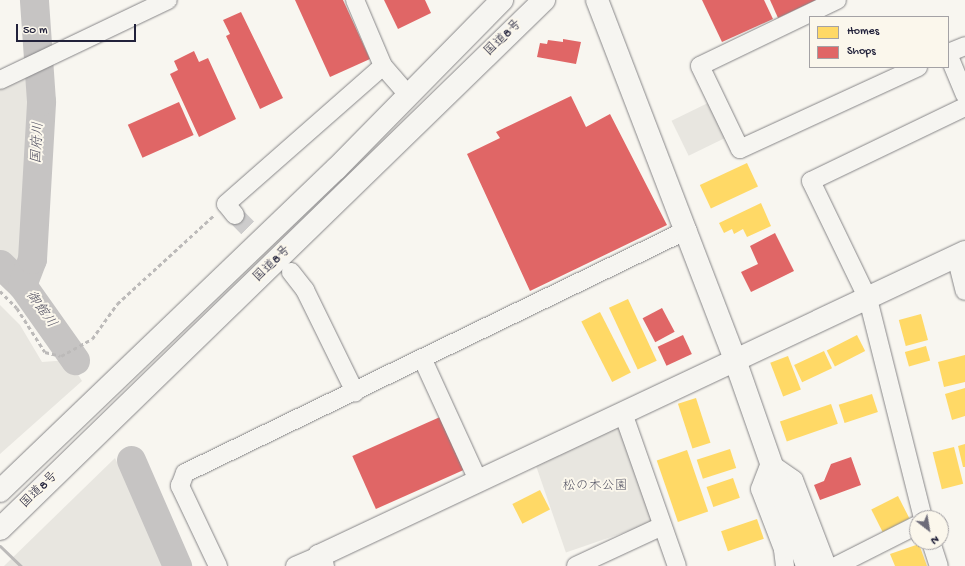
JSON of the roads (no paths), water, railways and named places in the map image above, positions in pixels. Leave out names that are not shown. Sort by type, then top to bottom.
[{"type":"main road","name":"国道8号","points":[[0,491],[336,169],[407,94],[502,0]]},
{"type":"main road","name":"国道8号","points":[[2,527],[544,0]]},
{"type":"main road","points":[[597,0],[735,360],[770,464],[807,566]]},
{"type":"main road","points":[[321,561],[478,480],[868,299],[960,254]]},
{"type":"street","points":[[0,80],[168,0]]},
{"type":"street","points":[[355,0],[383,66],[407,94]]},
{"type":"street","points":[[837,0],[700,66],[740,149],[916,68]]},
{"type":"street","points":[[949,54],[965,46]]},
{"type":"street","points":[[949,56],[965,95]]},
{"type":"street","points":[[230,210],[383,66]]},
{"type":"street","points":[[921,510],[868,299],[811,180],[965,107]]},
{"type":"street","points":[[218,566],[180,486],[182,477],[686,230]]},
{"type":"street","points":[[960,254],[965,291]]},
{"type":"street","points":[[291,272],[305,290],[354,392]]},
{"type":"street","points":[[423,360],[478,480]]},
{"type":"street","points":[[623,413],[677,566]]},
{"type":"street","points":[[785,566],[783,548],[760,489],[770,464],[794,480],[827,566]]},
{"type":"street","points":[[576,566],[662,526]]},
{"type":"street","points":[[836,566],[909,529]]},
{"type":"street","points":[[934,550],[939,566]]},
{"type":"street","points":[[295,566],[321,561]]},
{"type":"waterway","name":"国府川","points":[[22,285],[32,259],[41,101],[34,0]]},
{"type":"waterway","name":"御館川","points":[[0,264],[22,285],[75,360]]},
{"type":"waterway","name":"御館川","points":[[131,460],[177,566]]},
{"type":"tunnel","points":[[235,215],[287,268]]},
{"type":"railway","points":[[0,546],[21,566]]},
{"type":"park label","name":"松の木公園","points":[[595,487]]}]
